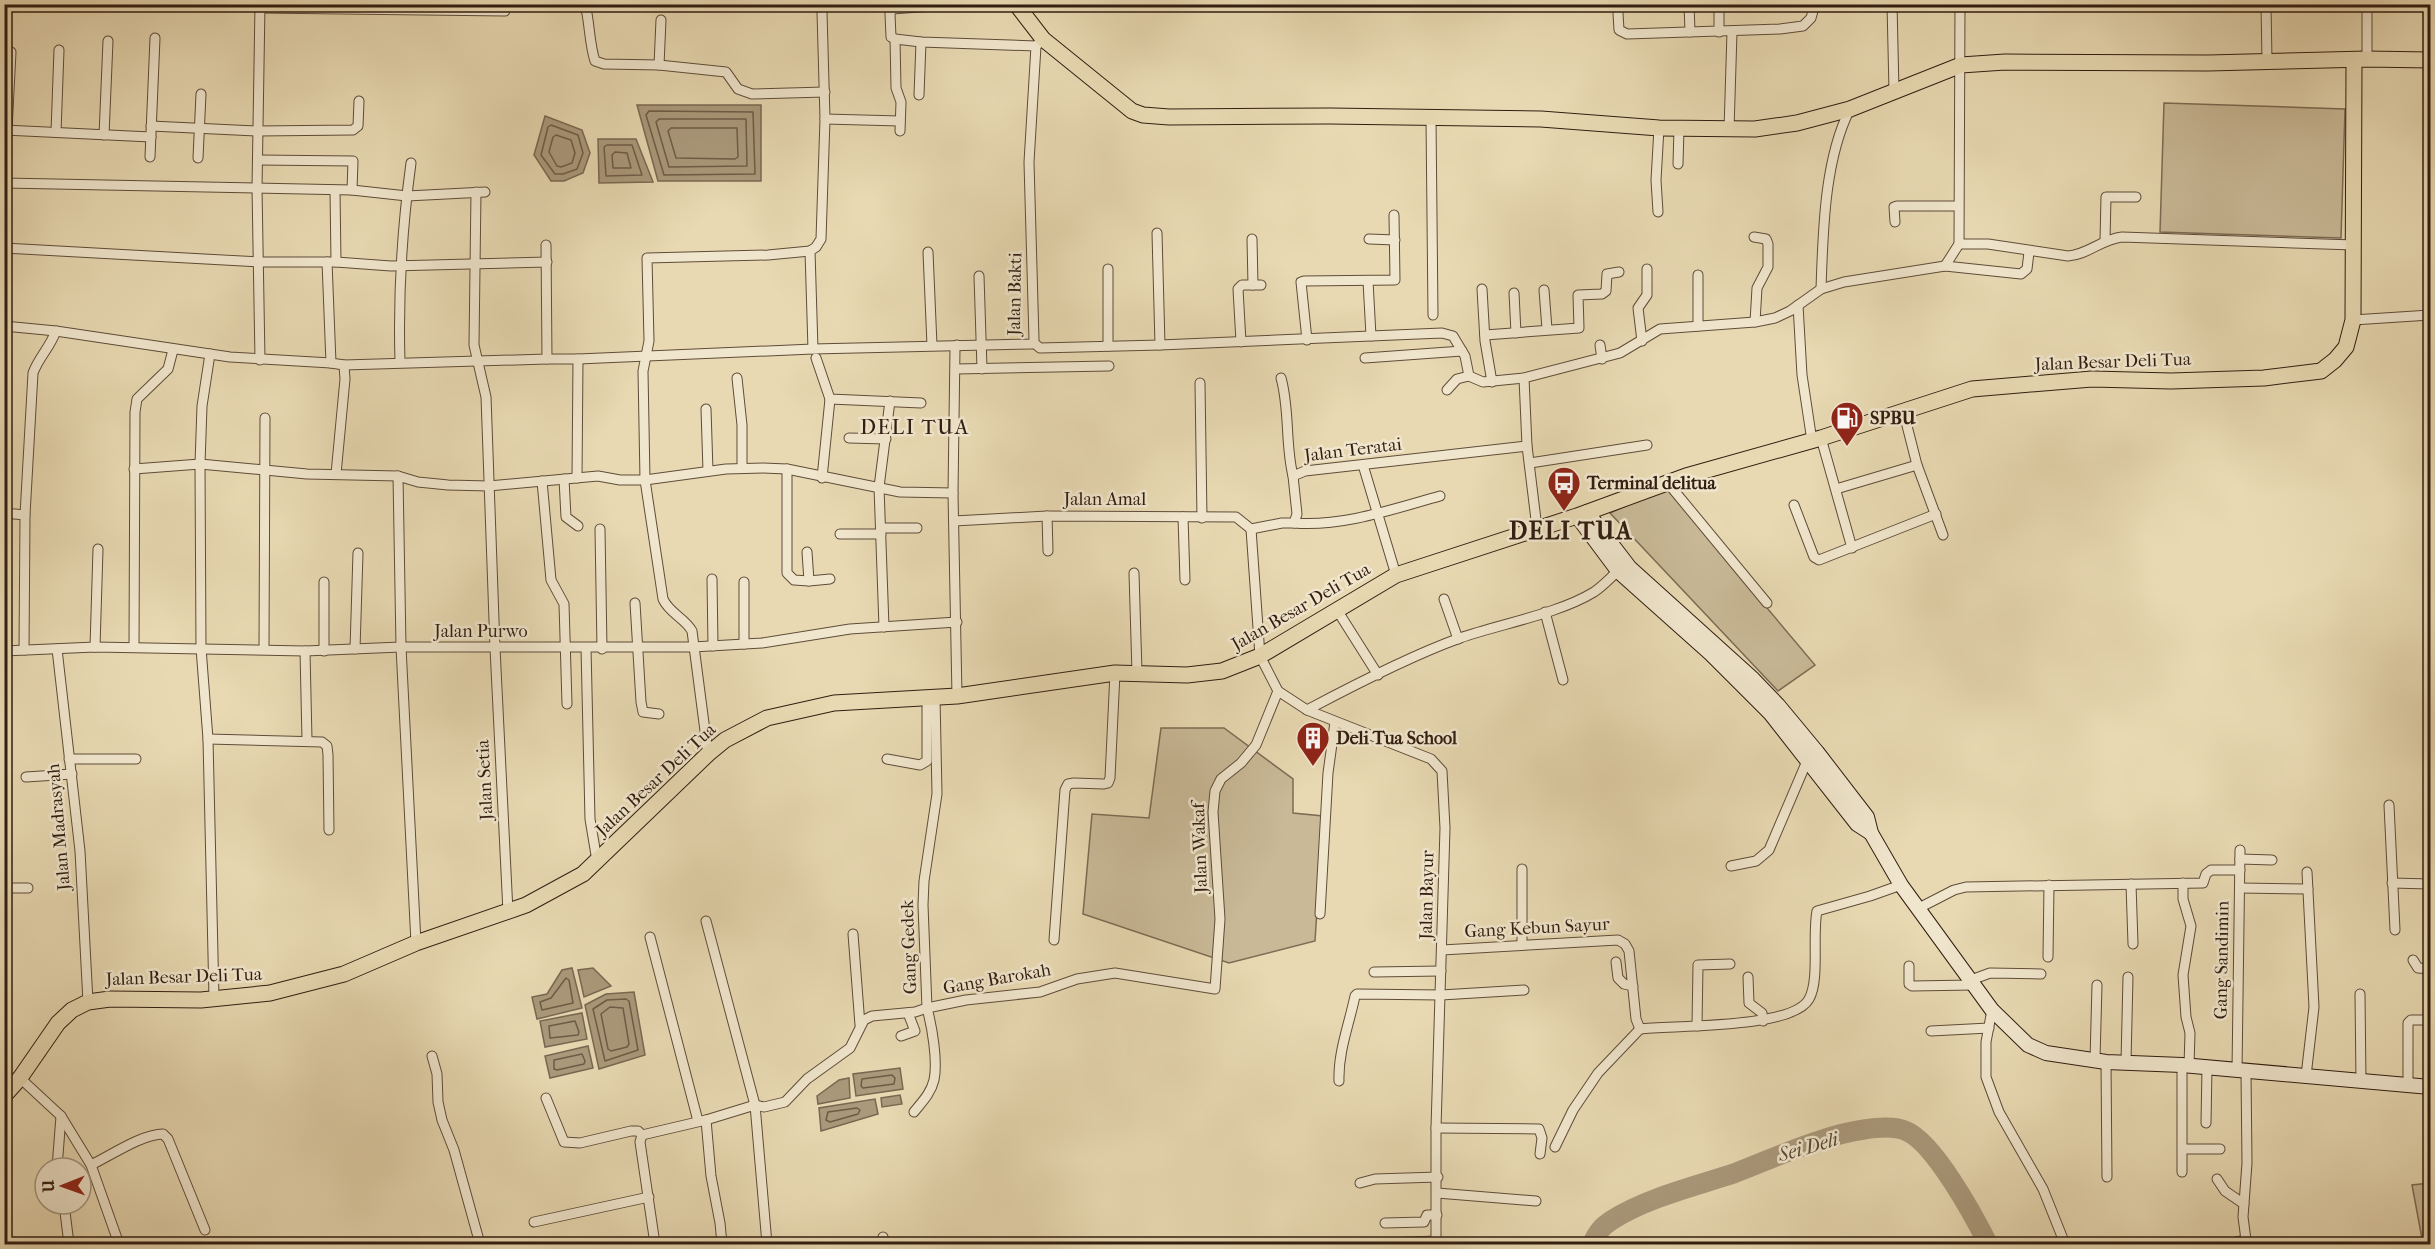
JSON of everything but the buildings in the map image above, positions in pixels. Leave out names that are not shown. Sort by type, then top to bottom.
[{"type":"main road","points":[[1016,4],[1040,43],[1132,111],[1143,115],[1168,117],[1330,116],[1541,119],[1659,128],[1729,130],[1771,128],[1850,109],[1961,65],[2005,62],[2208,63],[2430,60]]},
{"type":"main road","name":"Jalan Besar Deli Tua","points":[[4,1096],[20,1078],[58,1023],[72,1010],[88,1002],[110,999],[175,1001],[270,993],[344,974],[416,943],[526,905],[576,879],[708,754],[725,740],[767,718],[834,704],[957,696],[1115,674],[1199,675],[1222,671],[1260,657],[1396,575],[1582,514],[1667,482],[1816,439],[1972,389],[2092,379],[2171,381],[2298,375],[2321,371],[2346,347],[2353,320],[2360,60]]},
{"type":"main road","points":[[1582,514],[1618,571],[1770,712],[1857,824],[1871,832]]},
{"type":"main road","points":[[1582,514],[1629,568],[1727,654],[1778,705],[1867,817],[1871,832],[1901,885],[1992,1010],[2034,1049],[2046,1053],[2101,1061],[2186,1065],[2430,1087]]},
{"type":"street","points":[[585,4],[595,61],[604,64],[659,65],[726,72],[738,89],[752,94],[825,92]]},
{"type":"street","points":[[959,4],[892,9],[890,14],[891,37],[921,42],[1040,43]]},
{"type":"street","points":[[1689,4],[1690,32]]},
{"type":"street","points":[[1719,4],[1719,32]]},
{"type":"street","points":[[1618,13],[1622,33],[1732,32],[1803,26],[1811,18],[1815,4]]},
{"type":"street","points":[[1892,4],[1894,91]]},
{"type":"street","points":[[1945,266],[1959,244],[1960,4]]},
{"type":"street","points":[[2266,4],[2266,61]]},
{"type":"street","points":[[2360,60],[2367,4]]},
{"type":"street","points":[[260,360],[257,188],[260,6],[505,11]]},
{"type":"street","points":[[708,754],[690,627],[667,606],[663,599],[645,480],[643,371],[649,341],[647,258],[768,255],[810,251],[816,247],[821,239],[825,119],[822,12]]},
{"type":"street","points":[[659,65],[661,20]]},
{"type":"street","points":[[1729,130],[1732,32]]},
{"type":"street","points":[[150,157],[155,38]]},
{"type":"street","points":[[895,39],[896,88],[901,102],[900,131]]},
{"type":"street","points":[[104,135],[108,41]]},
{"type":"street","points":[[919,95],[921,42]]},
{"type":"street","name":"Jalan Bakti","points":[[4,326],[56,331],[173,350],[260,360],[344,365],[815,353],[932,345],[1037,346],[1029,162],[1040,43]]},
{"type":"street","points":[[56,132],[59,50]]},
{"type":"street","points":[[11,52],[6,130],[151,137]]},
{"type":"street","points":[[198,158],[201,94]]},
{"type":"street","points":[[151,126],[258,131],[353,130],[358,126],[359,101]]},
{"type":"street","points":[[1821,289],[1826,212],[1832,169],[1841,131],[1850,109]]},
{"type":"street","points":[[1431,118],[1433,315]]},
{"type":"street","points":[[825,119],[900,121]]},
{"type":"street","points":[[1658,212],[1656,180],[1659,128]]},
{"type":"street","points":[[1678,165],[1679,128]]},
{"type":"street","points":[[258,160],[353,161],[352,190]]},
{"type":"street","points":[[400,362],[398,297],[411,164]]},
{"type":"street","points":[[4,183],[352,190],[407,196]]},
{"type":"street","points":[[331,363],[335,190]]},
{"type":"street","name":"Jalan Setia","points":[[407,196],[480,192],[474,345],[486,397],[508,912]]},
{"type":"street","points":[[2105,240],[2106,197],[2136,197]]},
{"type":"street","points":[[1894,222],[1894,207],[1897,206],[1958,206]]},
{"type":"street","points":[[1306,340],[1301,282],[1395,280],[1394,215]]},
{"type":"street","points":[[1157,233],[1160,345]]},
{"type":"street","points":[[1754,237],[1766,240],[1768,244],[1767,272],[1756,293],[1755,322]]},
{"type":"street","points":[[1959,244],[1988,244],[2030,252],[2075,256],[2105,240],[2122,237],[2354,244]]},
{"type":"street","points":[[1241,342],[1238,289],[1242,285],[1257,285],[1252,239]]},
{"type":"street","points":[[1369,239],[1395,240]]},
{"type":"street","points":[[546,245],[547,359]]},
{"type":"street","points":[[4,248],[259,262],[332,262],[391,266],[547,262]]},
{"type":"street","points":[[810,251],[815,353],[830,399],[822,478]]},
{"type":"street","points":[[928,252],[932,345]]},
{"type":"street","points":[[1448,390],[1457,379],[1469,376],[1479,382],[1524,378],[1602,359],[1620,353],[1660,328],[1755,322],[1775,318],[1821,289],[1844,282],[1945,266],[2021,274],[2027,269],[2030,252]]},
{"type":"street","points":[[1108,269],[1108,346]]},
{"type":"street","points":[[1642,341],[1638,308],[1647,295],[1647,269]]},
{"type":"street","points":[[1485,335],[1579,328],[1578,295],[1602,294],[1606,291],[1607,274],[1619,272]]},
{"type":"street","points":[[1698,275],[1698,326]]},
{"type":"street","points":[[979,276],[982,369]]},
{"type":"street","points":[[1368,281],[1371,336]]},
{"type":"street","points":[[1482,289],[1485,335],[1492,382]]},
{"type":"street","points":[[1544,290],[1547,329]]},
{"type":"street","points":[[1514,293],[1516,333]]},
{"type":"street","points":[[1798,305],[1802,375],[1816,439],[1836,489],[1852,548]]},
{"type":"street","points":[[2353,320],[2430,315]]},
{"type":"street","points":[[24,650],[25,515],[33,373],[38,362],[50,347],[56,331]]},
{"type":"street","points":[[1040,368],[1037,346],[1160,345],[1447,333],[1454,336],[1462,351],[1467,362],[1469,376]]},
{"type":"street","points":[[957,345],[955,348],[954,493],[957,696]]},
{"type":"street","points":[[1600,345],[1602,359]]},
{"type":"street","points":[[134,647],[134,470],[137,399],[166,372],[173,350]]},
{"type":"street","points":[[1365,358],[1462,351]]},
{"type":"street","points":[[210,354],[202,406],[200,464],[201,648],[208,739],[214,998]]},
{"type":"street","points":[[577,478],[578,359]]},
{"type":"street","points":[[336,474],[345,379],[344,365]]},
{"type":"street","points":[[956,369],[1109,366]]},
{"type":"street","points":[[737,378],[742,425],[742,467]]},
{"type":"street","points":[[1281,378],[1287,409],[1289,456],[1293,476]]},
{"type":"street","points":[[1524,378],[1527,446],[1537,528]]},
{"type":"street","points":[[1200,383],[1202,518]]},
{"type":"street","points":[[830,399],[921,403]]},
{"type":"street","points":[[884,627],[879,487],[890,401]]},
{"type":"street","points":[[706,409],[708,471]]},
{"type":"street","points":[[1903,410],[1917,465],[1943,536]]},
{"type":"street","points":[[264,649],[265,418]]},
{"type":"street","points":[[849,438],[886,439]]},
{"type":"street","points":[[1530,463],[1647,445]]},
{"type":"street","name":"Jalan Teratai","points":[[1294,524],[1297,514],[1293,476],[1314,468],[1363,465],[1527,446]]},
{"type":"street","points":[[134,470],[200,464],[398,476],[418,482],[489,486],[598,476],[620,480],[645,480],[742,467],[787,469],[822,478],[900,492],[954,493]]},
{"type":"street","points":[[1363,465],[1396,575]]},
{"type":"street","points":[[1836,489],[1917,465]]},
{"type":"street","points":[[787,469],[787,573],[794,580],[830,579]]},
{"type":"street","points":[[398,476],[401,647],[416,943]]},
{"type":"street","points":[[564,479],[566,517],[578,526]]},
{"type":"street","points":[[542,481],[551,580],[563,600],[567,704]]},
{"type":"street","points":[[1667,482],[1767,603]]},
{"type":"street","points":[[1260,657],[1251,529],[1282,523],[1325,523],[1377,514],[1440,496]]},
{"type":"street","points":[[1794,506],[1816,560],[1936,514]]},
{"type":"street","points":[[4,513],[25,515]]},
{"type":"street","points":[[1047,516],[1048,551]]},
{"type":"street","name":"Jalan Amal","points":[[954,521],[1047,516],[1236,517],[1251,529]]},
{"type":"street","points":[[1183,517],[1185,580]]},
{"type":"street","points":[[840,534],[917,528]]},
{"type":"street","points":[[600,529],[602,649]]},
{"type":"street","points":[[95,647],[98,549]]},
{"type":"street","points":[[807,552],[809,581]]},
{"type":"street","points":[[355,649],[358,553]]},
{"type":"street","points":[[1307,710],[1458,639],[1545,612],[1594,592],[1618,571]]},
{"type":"street","points":[[1134,573],[1137,673]]},
{"type":"street","points":[[712,579],[713,646]]},
{"type":"street","points":[[324,582],[324,651]]},
{"type":"street","points":[[744,582],[744,644]]},
{"type":"street","points":[[1444,599],[1458,639]]},
{"type":"street","points":[[635,603],[639,690],[643,712],[659,714]]},
{"type":"street","points":[[1337,610],[1378,675]]},
{"type":"street","points":[[1545,612],[1563,680]]},
{"type":"street","name":"Jalan Purwo","points":[[4,651],[95,647],[305,651],[401,647],[602,649],[693,647],[776,641],[850,629],[957,622]]},
{"type":"street","points":[[586,648],[590,819],[597,861]]},
{"type":"street","name":"Jalan Madrasyah","points":[[57,649],[80,851],[88,1002]]},
{"type":"street","points":[[305,651],[307,740]]},
{"type":"street","name":"Jalan Bayur","points":[[1260,657],[1278,690],[1307,710],[1431,759],[1442,771],[1445,828],[1436,1243]]},
{"type":"street","points":[[1054,940],[1065,790],[1068,784],[1104,784],[1110,778],[1115,674]]},
{"type":"street","name":"Jalan Wakaf","points":[[1215,989],[1220,919],[1213,812],[1215,791],[1221,779],[1241,763],[1256,745],[1278,690]]},
{"type":"street","points":[[886,759],[920,765],[927,761],[931,697]]},
{"type":"street","name":"Gang Gedek","points":[[860,1025],[872,1016],[908,1013],[927,1008],[924,881],[938,794],[931,697]]},
{"type":"street","points":[[1320,914],[1328,773],[1335,722]]},
{"type":"street","points":[[208,739],[322,742],[327,746],[329,830]]},
{"type":"street","points":[[69,759],[136,759]]},
{"type":"street","points":[[1731,866],[1756,861],[1769,850],[1807,761]]},
{"type":"street","points":[[26,777],[72,774]]},
{"type":"street","points":[[2389,805],[2395,930]]},
{"type":"street","name":"Gang Sandimin","points":[[2248,1242],[2244,1204],[2247,1163],[2241,1071],[2240,855],[2272,860]]},
{"type":"street","points":[[1522,869],[1522,944]]},
{"type":"street","points":[[1919,908],[1954,890],[1966,887],[2203,883],[2206,874],[2211,870],[2240,870]]},
{"type":"street","points":[[2306,1076],[2314,1007],[2307,872]]},
{"type":"street","points":[[2182,1172],[2186,1065],[2190,1031],[2186,1017],[2183,975],[2191,926],[2183,899],[2183,883]]},
{"type":"street","points":[[2392,883],[2430,884]]},
{"type":"street","points":[[2131,884],[2133,944]]},
{"type":"street","points":[[1556,1147],[1573,1110],[1598,1073],[1640,1029],[1763,1021],[1800,1009],[1809,999],[1813,986],[1817,911],[1901,885]]},
{"type":"street","points":[[2048,957],[2049,885]]},
{"type":"street","points":[[4,888],[28,888]]},
{"type":"street","points":[[2240,888],[2308,889]]},
{"type":"street","points":[[706,921],[755,1105],[767,1245]]},
{"type":"street","points":[[546,1098],[564,1142],[580,1143],[634,1131],[642,1134],[755,1105],[764,1107],[785,1102],[807,1079],[850,1048],[860,1025],[853,934]]},
{"type":"street","points":[[650,937],[702,1120],[722,1245]]},
{"type":"street","name":"Gang Kebun Sayur","points":[[1442,950],[1522,944],[1622,942],[1629,951],[1636,1018],[1640,1029]]},
{"type":"street","points":[[2413,960],[2418,968],[2430,969]]},
{"type":"street","points":[[1616,962],[1618,978],[1624,984],[1633,986]]},
{"type":"street","points":[[1697,1026],[1698,965],[1730,964]]},
{"type":"street","points":[[1909,966],[1909,984],[1912,986],[1972,982],[1997,972],[2041,974]]},
{"type":"street","points":[[1374,972],[1441,970]]},
{"type":"street","name":"Gang Barokah","points":[[927,1008],[966,1000],[1040,992],[1077,979],[1114,973],[1215,989]]},
{"type":"street","points":[[1748,976],[1749,1003],[1762,1013],[1763,1021]]},
{"type":"street","points":[[2126,1062],[2128,977]]},
{"type":"street","points":[[2097,985],[2107,1177]]},
{"type":"street","points":[[1339,1081],[1340,1055],[1356,995],[1441,995],[1524,990]]},
{"type":"street","points":[[2360,994],[2361,1082]]},
{"type":"street","points":[[914,1112],[927,1096],[934,1078],[932,1031],[927,1008]]},
{"type":"street","points":[[1992,1010],[1986,1042],[1985,1067],[1989,1084],[1999,1112],[2043,1189],[2066,1245]]},
{"type":"street","points":[[901,1036],[915,1031],[908,1013]]},
{"type":"street","points":[[2408,1085],[2408,1023],[2411,1020],[2430,1020]]},
{"type":"street","points":[[1931,1030],[1989,1028]]},
{"type":"street","points":[[432,1056],[438,1074],[438,1102],[442,1120],[454,1150],[480,1245]]},
{"type":"street","points":[[2206,1123],[2207,1068]]},
{"type":"street","points":[[20,1078],[61,1116],[85,1156]]},
{"type":"street","points":[[58,1156],[61,1116]]},
{"type":"street","points":[[1437,1128],[1539,1129],[1542,1138],[1540,1154]]},
{"type":"street","points":[[93,1164],[137,1142],[163,1134],[168,1139],[205,1230]]},
{"type":"street","points":[[642,1134],[640,1142],[655,1245]]},
{"type":"street","points":[[2183,1149],[2220,1149]]},
{"type":"street","points":[[93,1171],[118,1245]]},
{"type":"street","points":[[1360,1183],[1375,1179],[1437,1177]]},
{"type":"street","points":[[2217,1179],[2225,1191],[2244,1204]]},
{"type":"street","points":[[1437,1193],[1536,1201]]},
{"type":"street","points":[[534,1222],[649,1197]]},
{"type":"street","points":[[1385,1223],[1424,1222],[1427,1215],[1437,1215]]},
{"type":"street","points":[[65,1216],[69,1245]]},
{"type":"street","points":[[2227,1245],[2248,1242]]},
{"type":"street","points":[[1359,1244],[1436,1243]]},
{"type":"shaded area","points":[[2164,103],[2345,109],[2341,238],[2160,232]]},
{"type":"shaded area","points":[[1666,488],[1815,665],[1778,691],[1610,513]]},
{"type":"shaded area","points":[[1161,728],[1224,728],[1293,779],[1293,813],[1323,816],[1315,941],[1229,963],[1083,914],[1092,814],[1149,818]]},
{"type":"shaded area","points":[[2430,1183],[2430,1244],[2423,1244],[2412,1185]]},
{"type":"water","points":[[637,105],[761,105],[761,181],[658,181]]},
{"type":"water","points":[[545,116],[582,130],[590,153],[583,173],[564,181],[551,181],[534,155]]},
{"type":"water","points":[[598,139],[636,139],[653,182],[599,183]]},
{"type":"water","points":[[572,968],[582,1008],[537,1019],[532,997],[547,994],[562,970]]},
{"type":"water","points":[[593,968],[611,986],[584,997],[578,970]]},
{"type":"water","points":[[634,992],[645,1055],[599,1069],[585,1005],[606,994]]},
{"type":"water","points":[[582,1013],[587,1039],[545,1047],[540,1021]]},
{"type":"water","points":[[588,1046],[593,1068],[550,1078],[545,1056]]},
{"type":"water","points":[[900,1068],[903,1089],[856,1096],[853,1074]]},
{"type":"water","points":[[849,1078],[850,1098],[818,1104],[817,1096],[839,1080]]},
{"type":"water","points":[[900,1095],[902,1104],[882,1107],[881,1098]]},
{"type":"water","points":[[875,1099],[878,1114],[821,1131],[819,1108]]},
{"type":"waterway","name":"Sei Deli","points":[[1592,1244],[1600,1230],[1608,1223],[1640,1205],[1735,1173],[1799,1147],[1830,1137],[1876,1128],[1906,1131],[1929,1150],[1953,1182],[1988,1244]]},
{"type":"place","name":"SPBU","points":[[1847,447]]},
{"type":"place","name":"Terminal delitua","points":[[1564,512]]},
{"type":"place","name":"Deli Tua School","points":[[1313,767]]},
{"type":"district","name":"DELI TUA","points":[[915,427]]},
{"type":"district","name":"DELI TUA","points":[[1571,531]]}]
